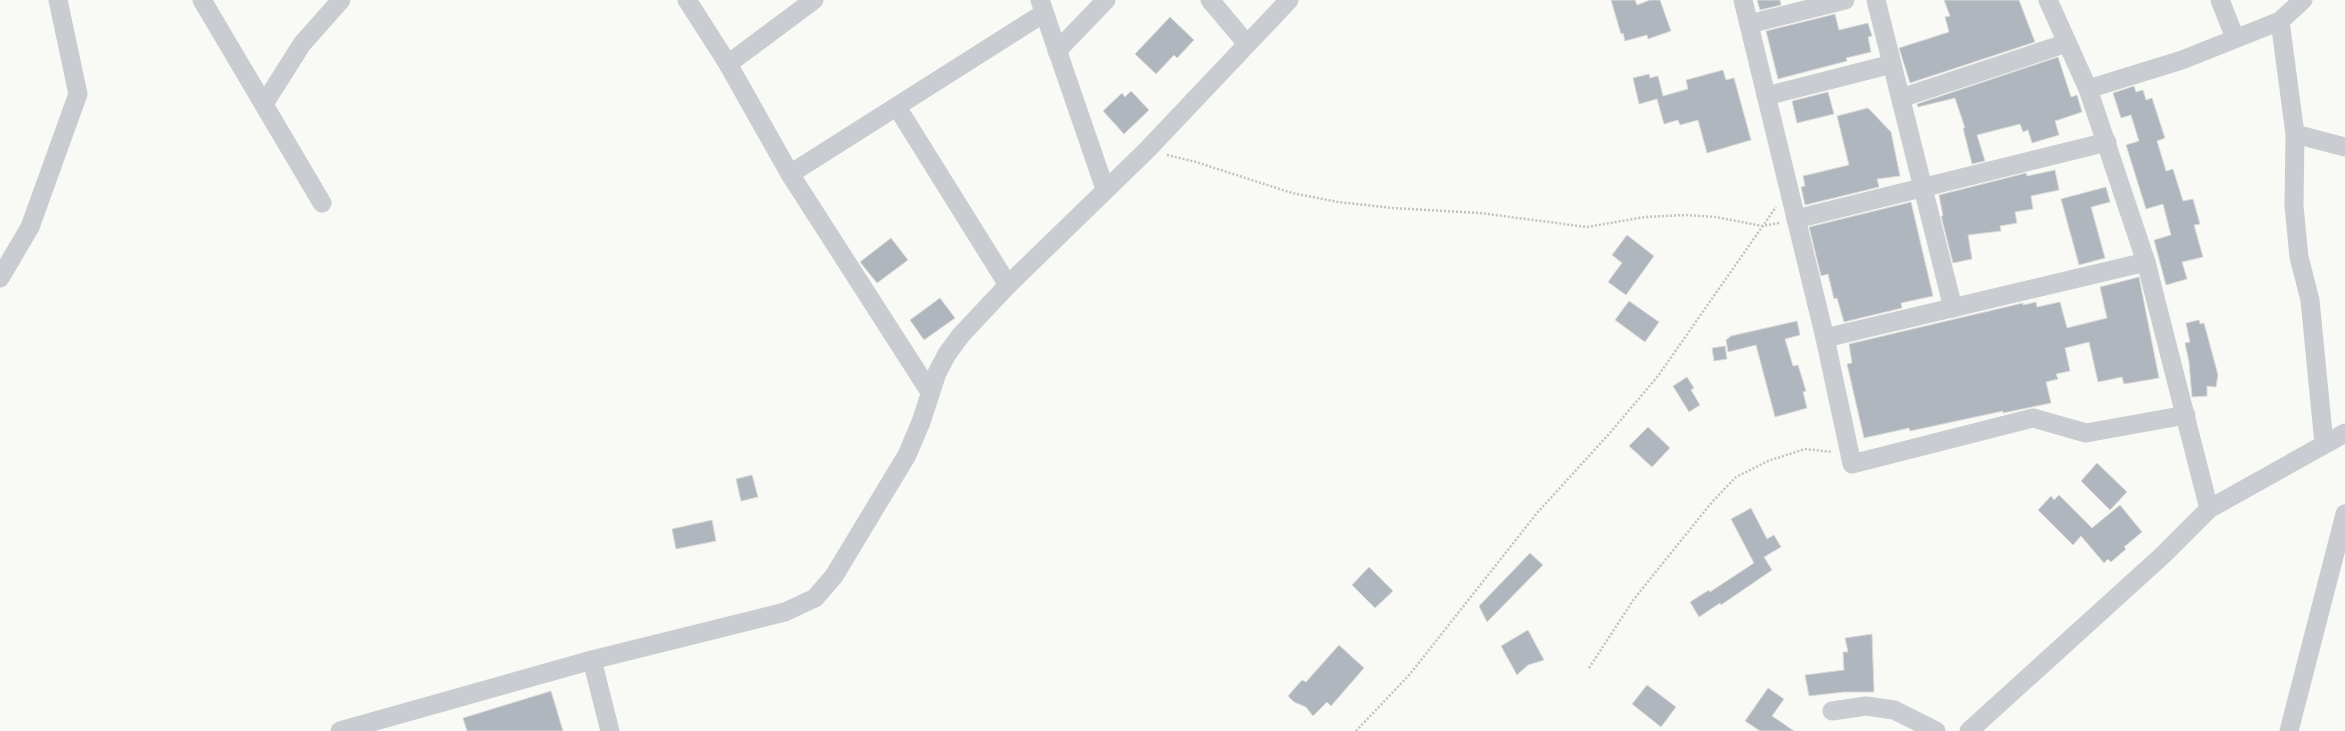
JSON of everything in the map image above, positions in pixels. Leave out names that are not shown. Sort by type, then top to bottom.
[{"type":"street","points":[[0,278],[30,227],[78,94],[58,0]]},
{"type":"street","points":[[202,0],[322,203]]},
{"type":"street","points":[[264,104],[302,44],[342,0]]},
{"type":"street","points":[[687,0],[728,64],[790,174],[930,392]]},
{"type":"street","points":[[728,64],[814,0]]},
{"type":"street","points":[[1057,51],[1106,0]]},
{"type":"street","points":[[1210,0],[1247,44]]},
{"type":"street","points":[[340,731],[592,660],[785,612],[815,598],[834,576],[899,469],[916,434],[941,363],[953,345],[1008,285],[1105,189],[1147,150],[1289,0]]},
{"type":"street","points":[[1743,0],[1825,338],[1852,464],[2033,418],[2086,433],[2186,415]]},
{"type":"street","points":[[1749,24],[1844,0]]},
{"type":"street","points":[[1876,0],[1953,308]]},
{"type":"street","points":[[2048,0],[2088,89],[2146,262],[2209,509]]},
{"type":"street","points":[[2220,0],[2235,38]]},
{"type":"street","points":[[2088,89],[2182,60],[2280,21],[2303,0]]},
{"type":"street","points":[[790,174],[897,107],[1042,7],[1105,189]]},
{"type":"street","points":[[2280,21],[2295,134],[2294,206],[2298,249],[2310,300],[2324,444]]},
{"type":"street","points":[[1901,98],[2067,43]]},
{"type":"street","points":[[1766,96],[1892,64]]},
{"type":"street","points":[[897,107],[1008,285]]},
{"type":"street","points":[[2295,134],[2345,147]]},
{"type":"street","points":[[1796,219],[2107,142]]},
{"type":"street","points":[[1825,338],[2146,262]]},
{"type":"street","points":[[1969,731],[2163,555],[2209,509],[2345,433]]},
{"type":"street","points":[[2289,731],[2345,514]]},
{"type":"street","points":[[592,660],[610,731]]},
{"type":"street","points":[[1832,711],[1866,706],[1894,710],[1936,731]]},
{"type":"path","points":[[1147,150],[1196,162],[1292,193],[1338,202],[1393,208],[1480,213],[1587,227],[1645,217],[1685,215],[1716,217],[1762,226],[1796,219]]},
{"type":"path","points":[[1356,731],[1410,674],[1536,513],[1609,434],[1658,376],[1788,188]]},
{"type":"path","points":[[1589,668],[1634,599],[1712,502],[1736,477],[1768,461],[1805,449],[1830,451],[1852,464]]},
{"type":"building","points":[[1611,0],[1635,0],[1637,5],[1650,0],[1660,0],[1671,31],[1648,39],[1647,35],[1625,41],[1623,33],[1621,34]]},
{"type":"building","points":[[1757,0],[1780,0],[1781,5],[1760,10]]},
{"type":"building","points":[[1944,0],[2019,0],[2035,42],[1910,83],[1899,48],[1949,32],[1945,17],[1950,16]]},
{"type":"building","points":[[1835,14],[1839,30],[1868,23],[1872,36],[1868,37],[1871,52],[1846,58],[1847,61],[1778,79],[1766,31]]},
{"type":"building","points":[[1170,17],[1194,40],[1177,58],[1174,55],[1156,74],[1135,54]]},
{"type":"building","points":[[2058,57],[2071,97],[2077,95],[2082,112],[2055,121],[2059,135],[2032,143],[2028,130],[2023,132],[2020,124],[1977,135],[1985,161],[1972,164],[1963,128],[1965,128],[1955,98],[1918,107],[1917,104]]},
{"type":"building","points":[[1723,70],[1726,80],[1734,78],[1751,140],[1707,153],[1698,120],[1680,125],[1678,120],[1664,124],[1657,99],[1639,104],[1633,78],[1649,74],[1650,78],[1658,76],[1663,96],[1688,89],[1686,80]]},
{"type":"building","points":[[2134,86],[2136,92],[2143,90],[2146,100],[2152,98],[2165,138],[2157,141],[2166,171],[2173,169],[2183,201],[2193,199],[2200,224],[2194,225],[2203,257],[2182,262],[2187,279],[2166,285],[2154,240],[2171,235],[2163,204],[2146,209],[2126,145],[2139,141],[2131,115],[2121,118],[2113,93]]},
{"type":"building","points":[[1131,91],[1149,110],[1124,134],[1103,111],[1122,93],[1125,97]]},
{"type":"building","points":[[1828,92],[1834,114],[1797,123],[1792,101]]},
{"type":"building","points":[[1868,108],[1891,132],[1900,176],[1877,179],[1879,187],[1805,205],[1801,187],[1805,186],[1803,176],[1849,165],[1837,116]]},
{"type":"building","points":[[2055,170],[2059,190],[2031,196],[2033,209],[2015,212],[2017,223],[2000,226],[2001,231],[1968,235],[1972,259],[1953,263],[1941,216],[1943,216],[1939,195],[2026,173],[2027,176]]},
{"type":"building","points":[[2106,187],[2110,202],[2091,207],[2105,258],[2079,265],[2061,199]]},
{"type":"building","points":[[1911,202],[1933,296],[1901,303],[1902,308],[1844,322],[1837,298],[1834,299],[1828,274],[1821,276],[1809,227]]},
{"type":"building","points":[[1627,235],[1654,256],[1626,295],[1608,282],[1622,263],[1612,255]]},
{"type":"building","points":[[891,238],[908,260],[877,283],[860,262]]},
{"type":"building","points":[[2139,277],[2159,378],[2124,384],[2122,377],[2098,382],[2089,342],[2065,348],[2070,371],[2056,374],[2058,379],[2046,382],[2051,403],[2003,413],[2003,411],[1910,431],[1909,428],[1864,438],[1847,364],[1852,363],[1849,344],[2023,303],[2023,305],[2036,302],[2037,307],[2060,302],[2067,328],[2107,318],[2100,287]]},
{"type":"building","points":[[940,298],[955,318],[924,340],[910,320]]},
{"type":"building","points":[[1629,301],[1659,322],[1645,342],[1615,320]]},
{"type":"building","points":[[2199,320],[2200,324],[2204,323],[2218,375],[2216,387],[2207,386],[2207,396],[2192,397],[2189,362],[2185,343],[2190,342],[2186,323]]},
{"type":"building","points":[[1797,321],[1800,335],[1785,339],[1793,366],[1798,365],[1806,391],[1803,392],[1807,408],[1775,417],[1756,345],[1728,352],[1726,340],[1731,336]]},
{"type":"building","points":[[1725,346],[1727,359],[1714,361],[1712,348]]},
{"type":"building","points":[[1687,377],[1694,388],[1691,390],[1700,405],[1689,412],[1673,386]]},
{"type":"building","points":[[1648,427],[1670,448],[1652,467],[1629,446]]},
{"type":"building","points":[[2097,463],[2127,492],[2110,510],[2081,481]]},
{"type":"building","points":[[752,475],[758,497],[741,501],[736,479]]},
{"type":"building","points":[[2059,495],[2092,528],[2120,505],[2142,532],[2124,547],[2126,549],[2111,562],[2108,559],[2104,563],[2081,536],[2073,545],[2038,510],[2051,496],[2054,500]]},
{"type":"building","points":[[1751,508],[1767,539],[1774,535],[1781,547],[1764,557],[1772,570],[1721,605],[1720,603],[1699,617],[1690,602],[1709,590],[1710,592],[1754,563],[1731,519]]},
{"type":"building","points":[[712,520],[716,541],[676,549],[672,529]]},
{"type":"building","points":[[1530,553],[1543,565],[1487,622],[1479,606]]},
{"type":"building","points":[[1369,567],[1393,591],[1375,608],[1352,585]]},
{"type":"building","points":[[1528,630],[1544,660],[1528,665],[1517,675],[1501,646]]},
{"type":"building","points":[[1872,634],[1874,692],[1844,692],[1809,696],[1805,675],[1844,670],[1843,652],[1848,652],[1845,638]]},
{"type":"building","points":[[1339,645],[1364,668],[1331,706],[1327,702],[1313,716],[1306,707],[1294,702],[1288,696],[1302,680],[1306,682]]},
{"type":"building","points":[[1647,685],[1676,707],[1661,727],[1632,704]]},
{"type":"building","points":[[1768,688],[1784,699],[1772,716],[1794,731],[1760,731],[1745,721]]},
{"type":"building","points":[[551,691],[563,731],[467,731],[463,718]]}]
